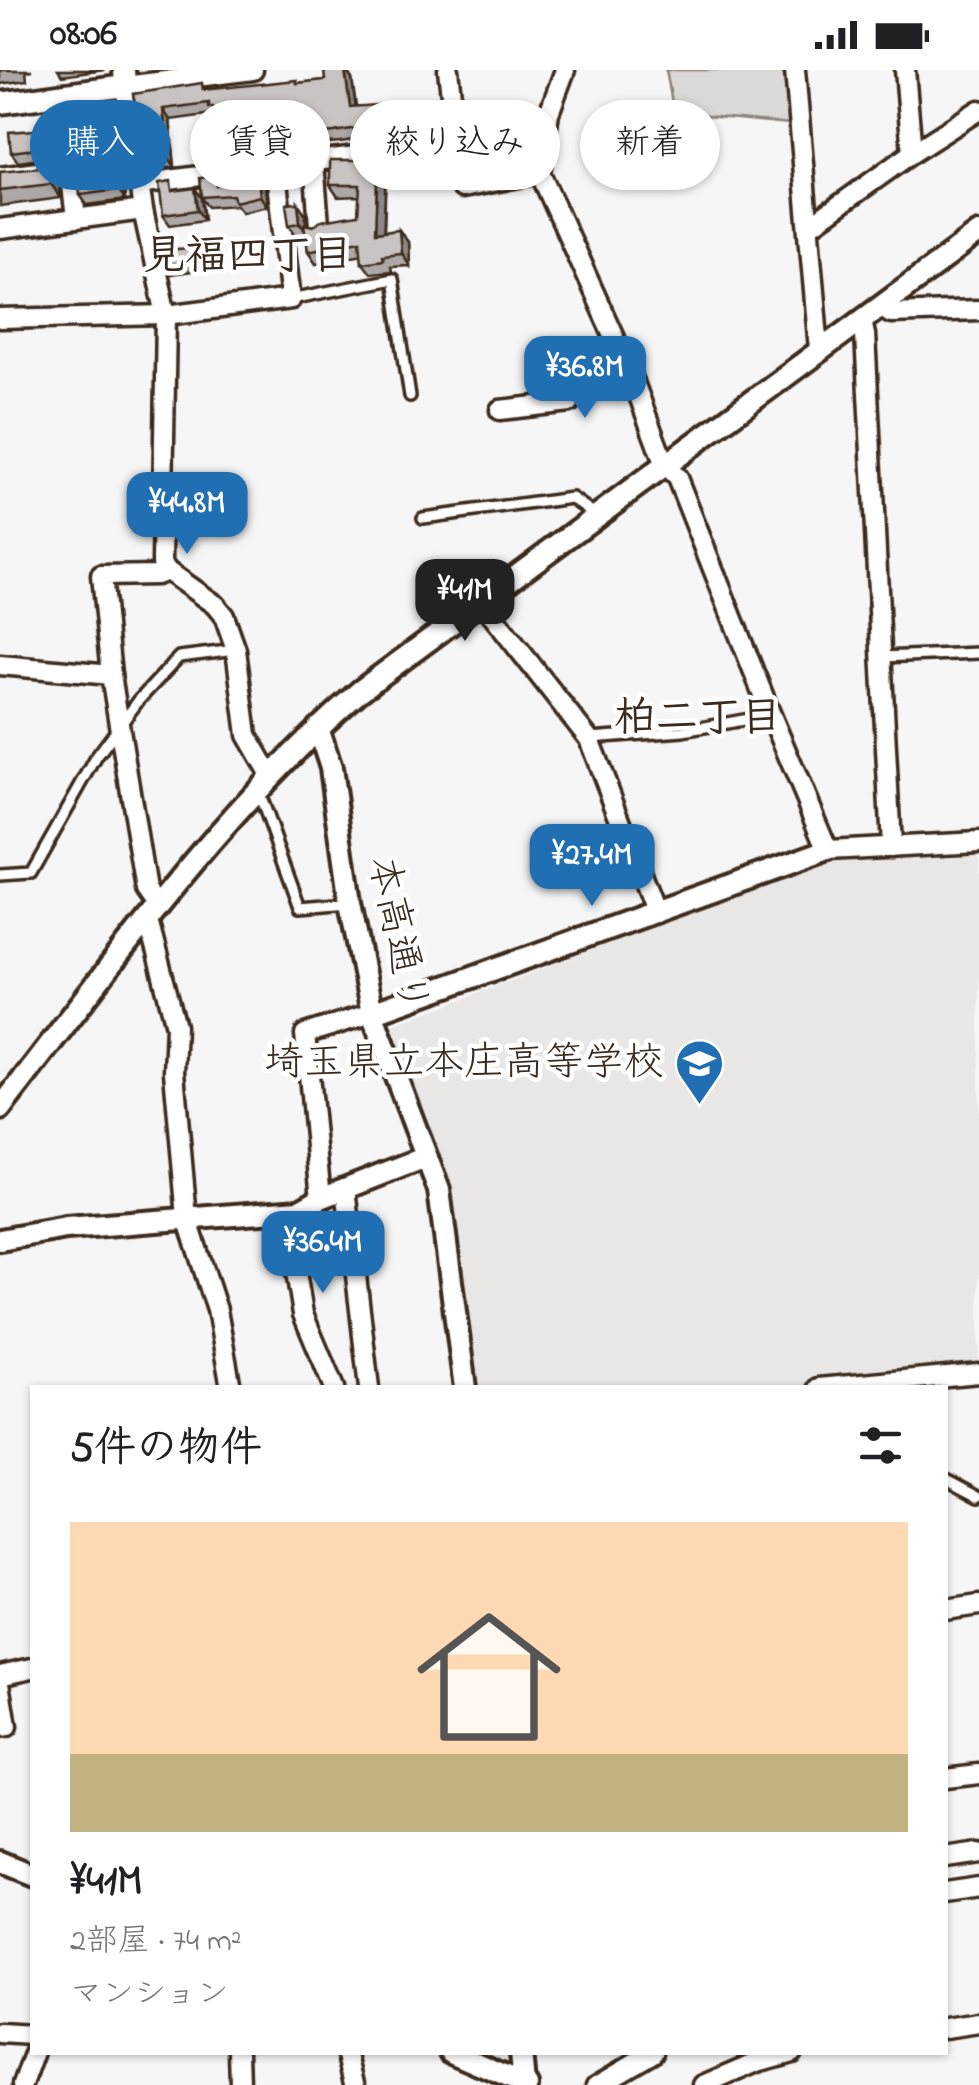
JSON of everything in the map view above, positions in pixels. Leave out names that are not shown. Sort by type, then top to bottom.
[{"type":"street","points":[[448,70],[451,100]]},
{"type":"street","points":[[795,70],[819,350]]},
{"type":"street","points":[[905,70],[912,153]]},
{"type":"street","points":[[0,103],[124,78],[243,71]]},
{"type":"street","points":[[555,100],[569,71]]},
{"type":"street","points":[[810,226],[979,110]]},
{"type":"street","points":[[0,178],[30,174]]},
{"type":"street","points":[[73,190],[76,219]]},
{"type":"street","points":[[139,190],[166,315],[161,554],[167,571],[215,606],[232,631],[248,735],[264,782]]},
{"type":"street","points":[[0,319],[166,315],[291,300],[278,190]]},
{"type":"street","points":[[316,190],[319,224]]},
{"type":"street","points":[[548,190],[632,376],[666,466],[677,478],[828,850]]},
{"type":"street","points":[[0,229],[143,210]]},
{"type":"street","points":[[0,1109],[153,914],[264,782],[318,728],[360,691],[979,233]]},
{"type":"street","points":[[880,306],[891,313],[979,310]]},
{"type":"street","points":[[862,320],[892,847]]},
{"type":"street","points":[[500,410],[570,402],[575,392],[632,376]]},
{"type":"street","points":[[167,571],[156,575],[101,576],[112,675],[146,890],[176,1026],[174,1072],[186,1218],[217,1310],[230,1385]]},
{"type":"street","points":[[481,602],[589,738],[656,914]]},
{"type":"street","points":[[0,665],[112,675]]},
{"type":"street","name":"本高通り","points":[[318,728],[332,768],[350,904],[372,1013],[439,1190],[466,1385]]},
{"type":"street","points":[[321,1198],[305,1034],[656,914],[828,850],[979,842]]},
{"type":"street","points":[[0,1240],[66,1228],[300,1210],[426,1157]]},
{"type":"street","points":[[346,1189],[369,1385]]},
{"type":"street","points":[[286,1212],[303,1314],[333,1385]]},
{"type":"street","points":[[851,1385],[979,1373]]},
{"type":"street","points":[[948,1610],[979,1605]]},
{"type":"street","points":[[0,1675],[30,1668]]},
{"type":"street","points":[[0,1683],[7,1727],[0,1728]]},
{"type":"street","points":[[948,1778],[979,1774]]},
{"type":"street","points":[[948,1858],[979,1853]]},
{"type":"street","points":[[0,1862],[27,1874]]},
{"type":"street","points":[[0,1873],[27,1874]]},
{"type":"street","points":[[948,1893],[979,1888]]},
{"type":"street","points":[[948,2028],[979,2024]]},
{"type":"street","points":[[0,2033],[30,2035]]},
{"type":"street","points":[[23,2085],[34,2055]]},
{"type":"street","points":[[239,2055],[240,2085]]},
{"type":"street","points":[[348,2055],[356,2085]]},
{"type":"street","points":[[458,2055],[525,2084]]},
{"type":"street","points":[[521,2055],[525,2084]]},
{"type":"street","points":[[598,2085],[649,2055]]},
{"type":"street","points":[[704,2085],[755,2057]]},
{"type":"lane","points":[[291,300],[392,279],[410,396]]},
{"type":"lane","points":[[423,518],[572,498],[598,516]]},
{"type":"lane","points":[[0,874],[31,873],[96,756],[178,657],[236,650]]},
{"type":"lane","points":[[881,658],[979,653]]},
{"type":"lane","points":[[589,738],[684,731],[771,716]]},
{"type":"lane","points":[[264,782],[300,906],[350,904]]},
{"type":"lane","points":[[948,1480],[979,1496]]},
{"type":"shaded area","points":[[666,70],[783,70],[791,124],[720,117],[720,100],[672,100]]},
{"type":"shaded area","name":"埼玉県立本庄高等学校","points":[[979,852],[979,1368],[838,1385],[474,1385],[448,1187],[388,1027],[834,859]]},
{"type":"building","points":[[345,70],[350,129],[330,132],[330,100],[190,100],[190,105],[170,108],[170,100],[134,100],[133,94],[202,83],[203,90],[325,80],[324,71]]},
{"type":"building","points":[[30,130],[30,150],[11,152],[9,132]]},
{"type":"building","points":[[330,160],[350,160],[350,185],[330,185]]},
{"type":"building","points":[[30,169],[30,186],[0,190],[0,172]]},
{"type":"building","points":[[170,181],[172,191],[195,190],[198,210],[163,215],[160,190],[170,190]]},
{"type":"building","points":[[80,190],[118,190],[80,195]]},
{"type":"building","points":[[201,190],[259,190],[260,196],[235,202],[233,195],[202,197]]},
{"type":"building","points":[[360,190],[377,190],[375,233],[399,230],[401,253],[362,262],[360,240],[308,251],[304,224],[313,226],[358,215]]},
{"type":"building","points":[[298,203],[300,223],[289,225],[286,204]]},
{"type":"building","points":[[206,247],[208,261],[164,266],[162,250]]},
{"type":"place","name":"埼玉県立本庄高等学校","points":[[699,1106]]},
{"type":"district","name":"見福四丁目","points":[[248,257]]},
{"type":"district","name":"柏二丁目","points":[[698,719]]}]
